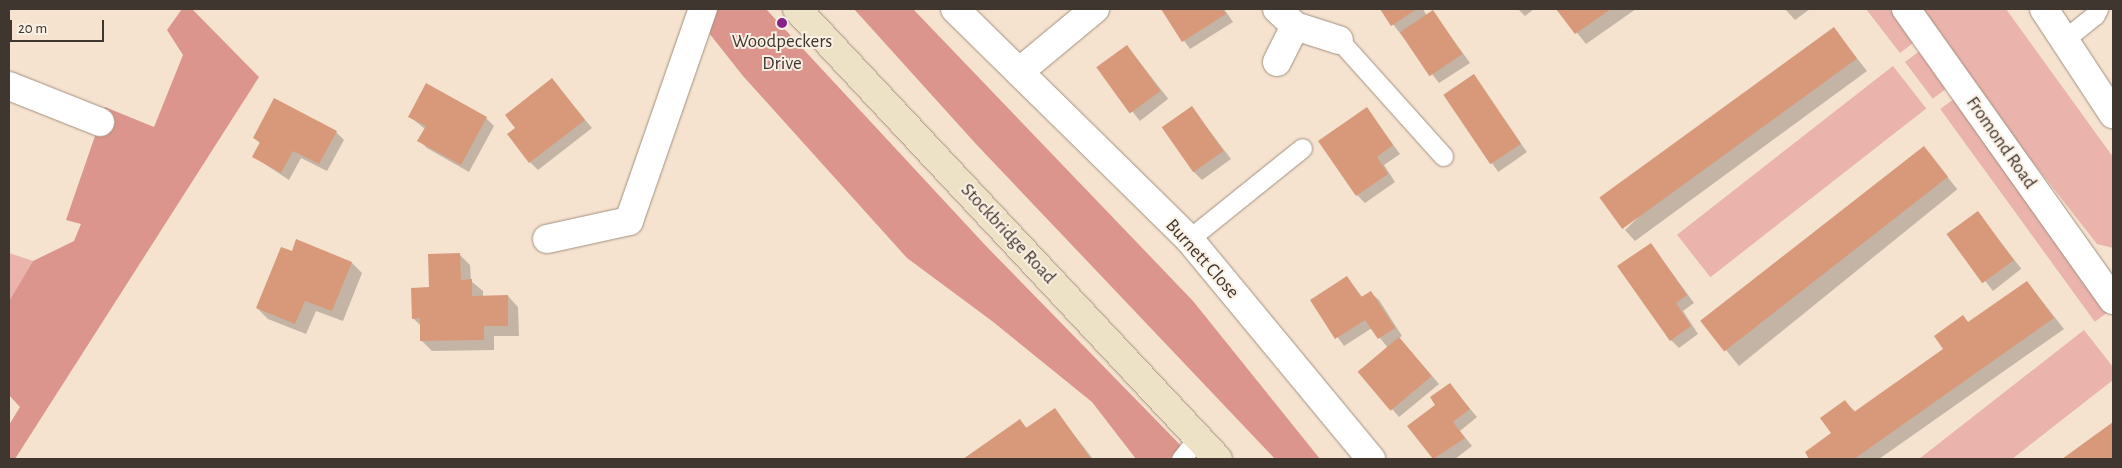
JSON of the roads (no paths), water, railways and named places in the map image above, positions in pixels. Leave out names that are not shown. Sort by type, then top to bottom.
[{"type":"main road","name":"Stockbridge Road","points":[[797,9],[1218,459]]},
{"type":"street","points":[[547,239],[629,221],[703,9]]},
{"type":"street","name":"Burnett Close","points":[[955,9],[1188,239],[1371,459]]},
{"type":"street","points":[[1019,72],[1095,9]]},
{"type":"street","name":"Fromond Road","points":[[1906,9],[2104,271],[2113,300]]},
{"type":"street","points":[[2044,9],[2065,38],[2113,114]]},
{"type":"street","points":[[1277,62],[1286,17],[1339,40]]},
{"type":"street","points":[[9,86],[100,122]]},
{"type":"lane","points":[[2065,38],[2095,16],[2098,9]]},
{"type":"lane","points":[[1339,40],[1443,156]]},
{"type":"lane","points":[[1188,239],[1302,148]]},
{"type":"lane","points":[[1181,459],[1198,438]]},
{"type":"place","name":"Woodpeckers Drive","points":[[782,23]]}]
